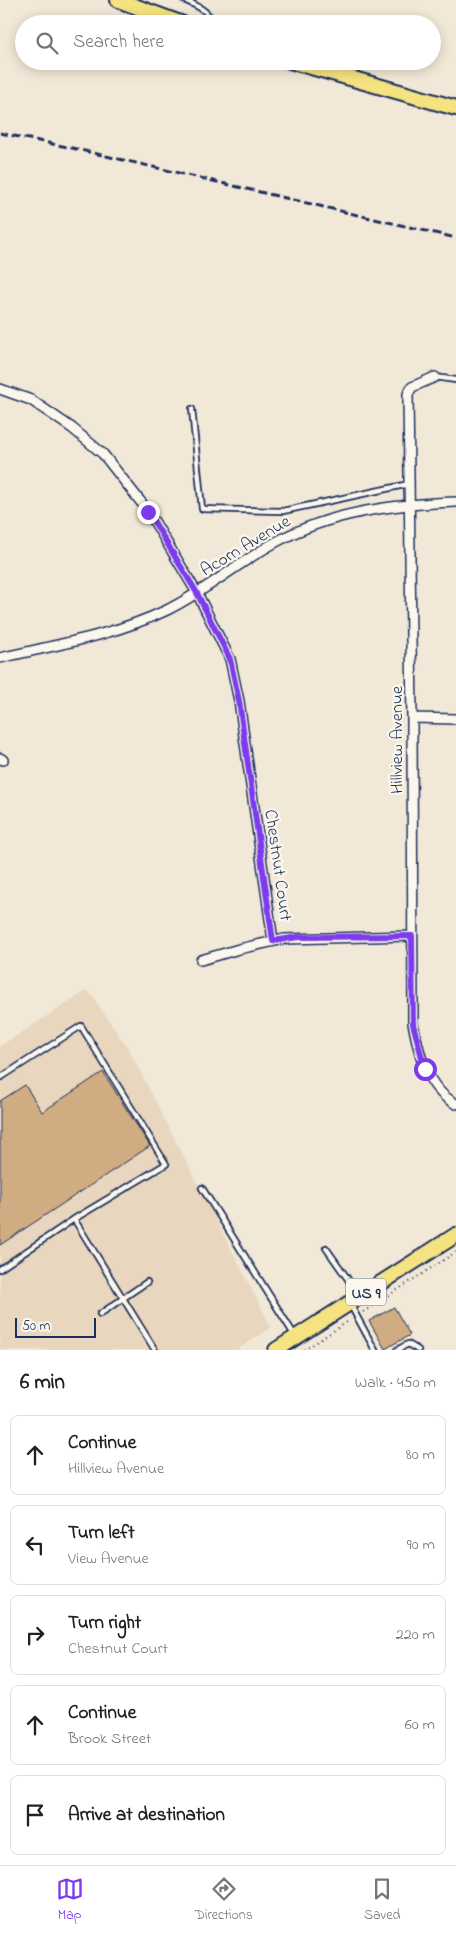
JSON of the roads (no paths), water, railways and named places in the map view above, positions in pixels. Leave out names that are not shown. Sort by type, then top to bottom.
[{"type":"main road","points":[[118,0],[159,15]]},
{"type":"main road","points":[[320,70],[400,94],[456,108]]},
{"type":"main road","name":"US 9","points":[[276,1350],[456,1235]]},
{"type":"street","name":"Hillview Avenue","points":[[435,378],[412,387],[409,391],[413,1024],[421,1060],[429,1078],[440,1091],[456,1104]]},
{"type":"street","name":"Chestnut Court","points":[[0,388],[31,400],[72,428],[103,454],[148,512],[197,593],[230,659],[239,701],[273,941]]},
{"type":"street","name":"Acorn Avenue","points":[[0,658],[70,642],[135,623],[168,609],[197,593],[277,541],[311,526],[346,516],[410,504],[456,502]]},
{"type":"street","points":[[412,718],[456,719]]},
{"type":"street","points":[[202,960],[273,941],[298,937],[412,936]]},
{"type":"lane","points":[[184,0],[201,7],[210,15]]},
{"type":"lane","points":[[435,378],[456,380]]},
{"type":"lane","points":[[192,409],[202,509],[283,511],[410,484]]},
{"type":"lane","points":[[0,1078],[81,1026],[166,1164],[74,1219],[0,1270]]},
{"type":"lane","points":[[202,1188],[296,1337]]},
{"type":"lane","points":[[74,1219],[155,1350]]},
{"type":"lane","points":[[326,1248],[354,1300],[357,1316],[375,1350]]},
{"type":"lane","points":[[100,1314],[147,1282]]},
{"type":"lane","points":[[397,1350],[408,1344],[418,1350]]},
{"type":"railway","points":[[0,133],[72,148],[456,238]]}]
